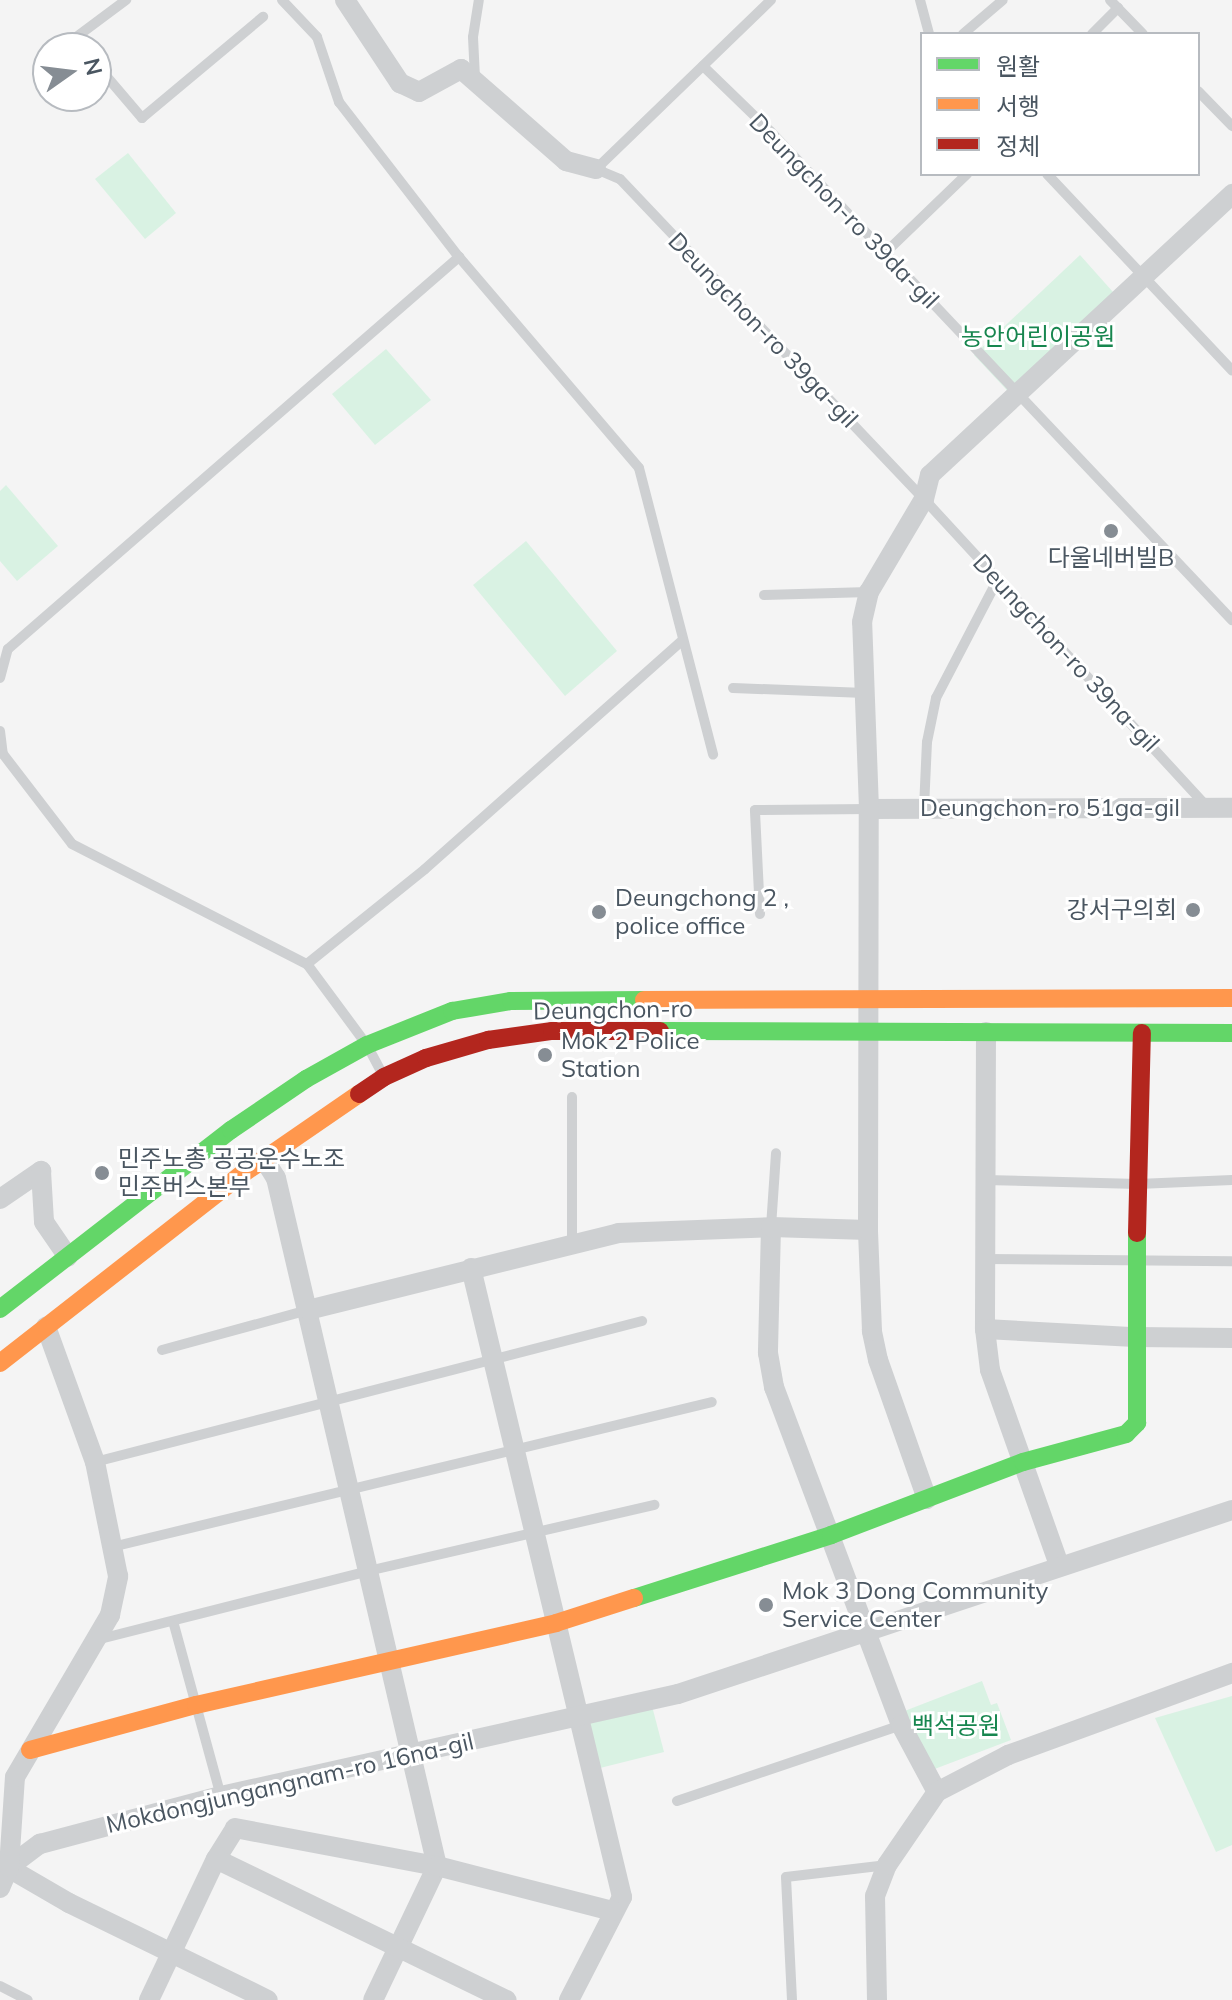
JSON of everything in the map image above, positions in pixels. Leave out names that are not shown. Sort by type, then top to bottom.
[{"type":"main road","name":"Deungchon-ro","points":[[0,1309],[231,1130],[306,1079],[367,1045],[452,1011],[511,1001],[1232,998]]},
{"type":"main road","name":"Deungchon-ro","points":[[0,1363],[264,1159],[384,1077],[426,1058],[488,1040],[552,1031],[1232,1033]]},
{"type":"main road","points":[[30,1750],[196,1705],[556,1623],[831,1535],[1023,1462],[1133,1430],[1137,1423],[1135,1337],[1142,1033]]},
{"type":"street","points":[[345,0],[400,83],[419,92],[461,69],[475,78]]},
{"type":"street","name":"Deungchon-ro 39ga-gil","points":[[475,78],[537,139],[566,161],[596,169]]},
{"type":"street","points":[[927,1499],[878,1360],[872,1331],[866,1033],[869,809],[862,622],[869,592],[924,499],[930,475],[1143,273],[1232,194]]},
{"type":"street","name":"Deungchon-ro 51ga-gil","points":[[869,809],[1232,808]]},
{"type":"street","points":[[986,1032],[985,1329],[990,1370],[1059,1565]]},
{"type":"street","points":[[264,1159],[276,1178],[437,1866],[373,2000]]},
{"type":"street","points":[[0,1199],[41,1171],[44,1222],[68,1257]]},
{"type":"street","points":[[308,1310],[618,1233],[771,1227],[868,1230]]},
{"type":"street","points":[[771,1227],[768,1353],[774,1387],[901,1725],[937,1792]]},
{"type":"street","points":[[471,1268],[622,1897],[612,1911],[569,2000]]},
{"type":"street","points":[[0,1888],[15,1777],[110,1615],[118,1576],[95,1462],[46,1327]]},
{"type":"street","points":[[985,1329],[1135,1337],[1232,1338]]},
{"type":"street","name":"Mokdongjungangnam-ro 16na-gil","points":[[4,1865],[40,1844],[221,1796],[678,1694],[1232,1510]]},
{"type":"street","points":[[877,2000],[875,1896],[887,1865],[937,1792],[1008,1755],[1232,1673]]},
{"type":"street","points":[[149,2000],[216,1859],[235,1828],[437,1866],[612,1911]]},
{"type":"street","points":[[216,1859],[507,2000]]},
{"type":"street","points":[[4,1865],[69,1903],[268,2000]]},
{"type":"lane","points":[[83,32],[126,0]]},
{"type":"lane","points":[[282,0],[317,37],[339,102],[459,257],[639,468],[713,755]]},
{"type":"lane","points":[[475,78],[473,37],[479,0]]},
{"type":"lane","points":[[596,169],[771,0]]},
{"type":"lane","points":[[920,0],[928,32]]},
{"type":"lane","points":[[965,32],[1003,0]]},
{"type":"lane","points":[[1093,32],[1114,4],[1141,32]]},
{"type":"lane","points":[[112,83],[142,118],[263,17]]},
{"type":"lane","name":"Deungchon-ro 39da-gil","points":[[703,66],[885,253],[1232,620]]},
{"type":"lane","points":[[1200,93],[1232,126]]},
{"type":"lane","name":"Deungchon-ro 39ga-gil","points":[[596,169],[620,179],[924,499]]},
{"type":"lane","points":[[885,253],[965,176]]},
{"type":"lane","points":[[1049,176],[1232,370]]},
{"type":"lane","points":[[0,678],[8,649],[459,257]]},
{"type":"lane","name":"Deungchon-ro 39na-gil","points":[[924,499],[1209,808]]},
{"type":"lane","points":[[924,808],[927,742],[936,698],[998,579]]},
{"type":"lane","points":[[764,595],[869,592]]},
{"type":"lane","points":[[307,964],[425,869],[682,641]]},
{"type":"lane","points":[[733,688],[865,693]]},
{"type":"lane","points":[[0,731],[3,754],[72,844],[307,964],[367,1045],[384,1077]]},
{"type":"lane","points":[[760,914],[755,810],[869,809]]},
{"type":"lane","points":[[572,1097],[572,1244]]},
{"type":"lane","points":[[771,1227],[776,1153]]},
{"type":"lane","points":[[985,1180],[1138,1184],[1232,1180]]},
{"type":"lane","points":[[985,1259],[1232,1261]]},
{"type":"lane","points":[[162,1350],[308,1310]]},
{"type":"lane","points":[[95,1462],[642,1321]]},
{"type":"lane","points":[[112,1547],[712,1402]]},
{"type":"lane","points":[[95,1640],[368,1571],[654,1505]]},
{"type":"lane","points":[[173,1621],[221,1796]]},
{"type":"lane","points":[[677,1801],[901,1725]]},
{"type":"lane","points":[[792,2000],[786,1877],[887,1865]]},
{"type":"lane","points":[[0,1986],[28,2000]]},
{"type":"green space","points":[[128,153],[176,213],[145,239],[95,179]]},
{"type":"green space","name":"농안어린이공원","points":[[1080,255],[1121,301],[1017,401],[974,355]]},
{"type":"green space","points":[[386,349],[431,400],[375,445],[332,394]]},
{"type":"green space","points":[[6,485],[58,546],[17,581],[0,561],[0,491]]},
{"type":"green space","points":[[526,541],[617,651],[565,696],[473,585]]},
{"type":"green space","name":"백석공원","points":[[982,1681],[991,1705],[997,1703],[1011,1740],[932,1770],[902,1712]]},
{"type":"green space","points":[[1232,1696],[1232,1845],[1216,1852],[1155,1718]]},
{"type":"green space","points":[[652,1706],[664,1752],[600,1768],[589,1722]]},
{"type":"traffic: fast","points":[[0,1309],[231,1130],[306,1079],[367,1045],[452,1011],[511,1001],[644,1000]]},
{"type":"traffic: fast","points":[[660,1031],[1232,1033]]},
{"type":"traffic: fast","points":[[634,1598],[831,1535],[1023,1462],[1126,1434],[1137,1423],[1137,1233]]},
{"type":"traffic: slow","points":[[644,1000],[1232,998]]},
{"type":"traffic: slow","points":[[0,1363],[241,1175],[359,1094]]},
{"type":"traffic: slow","points":[[30,1750],[196,1705],[556,1623],[634,1598]]},
{"type":"traffic: jam","points":[[359,1094],[384,1077],[426,1058],[488,1040],[552,1031],[660,1031]]},
{"type":"traffic: jam","points":[[1137,1233],[1142,1033]]},
{"type":"place","name":"다울네버빌B","points":[[1111,531]]},
{"type":"place","name":"강서구의회","points":[[1193,910]]},
{"type":"place","name":"Deungchong 2 , police office","points":[[599,912]]},
{"type":"place","name":"Mok 2 Police Station","points":[[545,1055]]},
{"type":"place","name":"민주노총 공공운수노조 민주버스본부","points":[[102,1173]]},
{"type":"place","name":"Mok 3 Dong Community Service Center","points":[[766,1605]]}]
